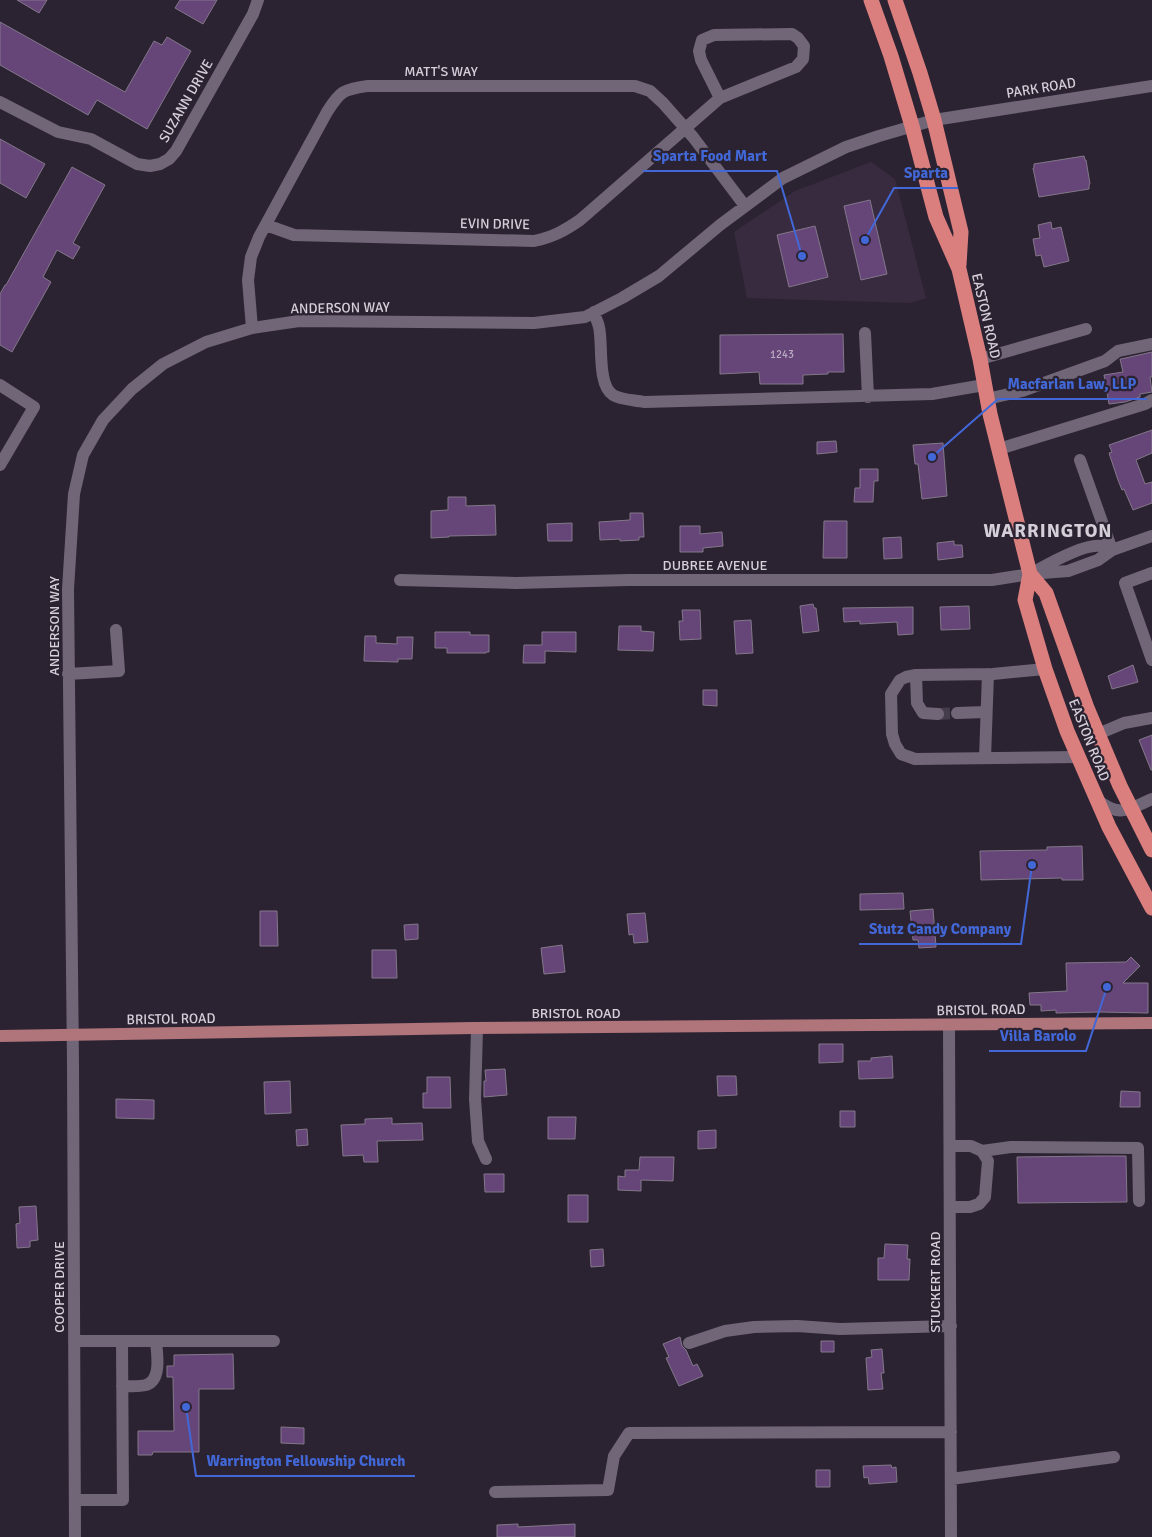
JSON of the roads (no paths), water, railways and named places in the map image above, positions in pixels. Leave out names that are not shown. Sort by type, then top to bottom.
[{"type":"highway","name":"EASTON ROAD","points":[[871,0],[891,56],[912,126],[936,217],[959,269],[999,450],[1030,574],[1025,600],[1045,669],[1067,731],[1108,827],[1152,908]]},
{"type":"highway","name":"EASTON ROAD","points":[[895,0],[934,120],[961,232],[959,269]]},
{"type":"highway","name":"EASTON ROAD","points":[[1030,574],[1046,593],[1087,708],[1131,808],[1152,850]]},
{"type":"main road","name":"BRISTOL ROAD","points":[[0,1036],[477,1029],[1152,1023]]},
{"type":"street","name":"SUZANN DRIVE","points":[[0,102],[58,132],[91,139],[137,164],[150,166],[160,164],[169,159],[176,151],[253,14],[258,0]]},
{"type":"street","name":"EVIN DRIVE","points":[[266,225],[294,235],[534,241],[551,237],[566,230],[580,220],[720,98],[796,67],[803,59],[804,46],[792,34],[714,35],[702,40],[699,51],[701,60],[720,98]]},
{"type":"street","name":"MATT'S WAY","points":[[252,328],[248,280],[251,256],[327,112],[337,96],[350,89],[368,86],[635,86],[650,91],[686,128],[745,206]]},
{"type":"street","name":"PARK ROAD","points":[[934,120],[1152,86]]},
{"type":"street","name":"ANDERSON WAY","points":[[72,1036],[68,589],[74,494],[83,455],[103,420],[132,389],[163,364],[206,342],[252,328],[299,321],[534,323],[585,317],[659,276],[720,225],[783,178],[846,147],[934,120]]},
{"type":"street","points":[[594,312],[599,327],[603,378],[607,389],[613,395],[644,402],[868,397],[1022,391],[1105,362],[1118,351],[1152,344]]},
{"type":"street","points":[[980,359],[1086,329]]},
{"type":"street","points":[[865,333],[868,397]]},
{"type":"street","points":[[0,385],[34,406],[0,465]]},
{"type":"street","points":[[999,450],[1145,404],[1152,400]]},
{"type":"street","points":[[1080,460],[1112,550],[1152,536]]},
{"type":"street","name":"DUBREE AVENUE","points":[[400,580],[516,583],[628,580],[992,580],[1030,574],[1061,557],[1093,546],[1112,550]]},
{"type":"street","points":[[1152,573],[1125,583],[1152,660]]},
{"type":"street","points":[[68,674],[119,671],[116,630]]},
{"type":"street","points":[[1045,669],[988,674],[916,675],[906,677],[900,680],[891,694],[892,734],[895,744],[901,754],[916,759],[1078,757]]},
{"type":"street","points":[[985,758],[988,674]]},
{"type":"street","points":[[916,675],[916,703],[923,713],[938,714]]},
{"type":"street","points":[[957,713],[986,712]]},
{"type":"street","points":[[1098,734],[1124,723],[1152,718]]},
{"type":"street","points":[[1096,799],[1106,808],[1118,812],[1152,799]]},
{"type":"street","name":"STUCKERT ROAD","points":[[950,1026],[951,1537]]},
{"type":"street","points":[[477,1029],[475,1099],[478,1141],[486,1159]]},
{"type":"street","name":"COOPER DRIVE","points":[[72,1036],[75,1537]]},
{"type":"street","points":[[950,1146],[971,1146],[982,1152],[988,1161],[986,1197],[979,1204],[970,1207],[950,1207]]},
{"type":"street","points":[[982,1152],[1012,1146],[1138,1148],[1139,1201]]},
{"type":"street","points":[[689,1343],[725,1331],[754,1326],[840,1329],[951,1326]]},
{"type":"street","points":[[74,1341],[274,1341]]},
{"type":"street","points":[[75,1500],[122,1500],[122,1341]]},
{"type":"street","points":[[122,1386],[149,1384],[155,1377],[157,1370],[156,1341]]},
{"type":"street","points":[[495,1492],[608,1490],[614,1456],[629,1433],[951,1432]]},
{"type":"street","points":[[951,1479],[1114,1457]]},
{"type":"tunnel","points":[[938,714],[957,713]]},
{"type":"place","name":"Sparta","points":[[865,240]]},
{"type":"place","name":"Sparta Food Mart","points":[[802,256]]},
{"type":"place","name":"Macfarlan Law, LLP","points":[[932,457]]},
{"type":"place","name":"Stutz Candy Company","points":[[1032,865]]},
{"type":"place","name":"Villa Barolo","points":[[1107,987]]},
{"type":"place","name":"Warrington Fellowship Church","points":[[186,1407]]},
{"type":"district","name":"WARRINGTON","points":[[1048,531]]}]
